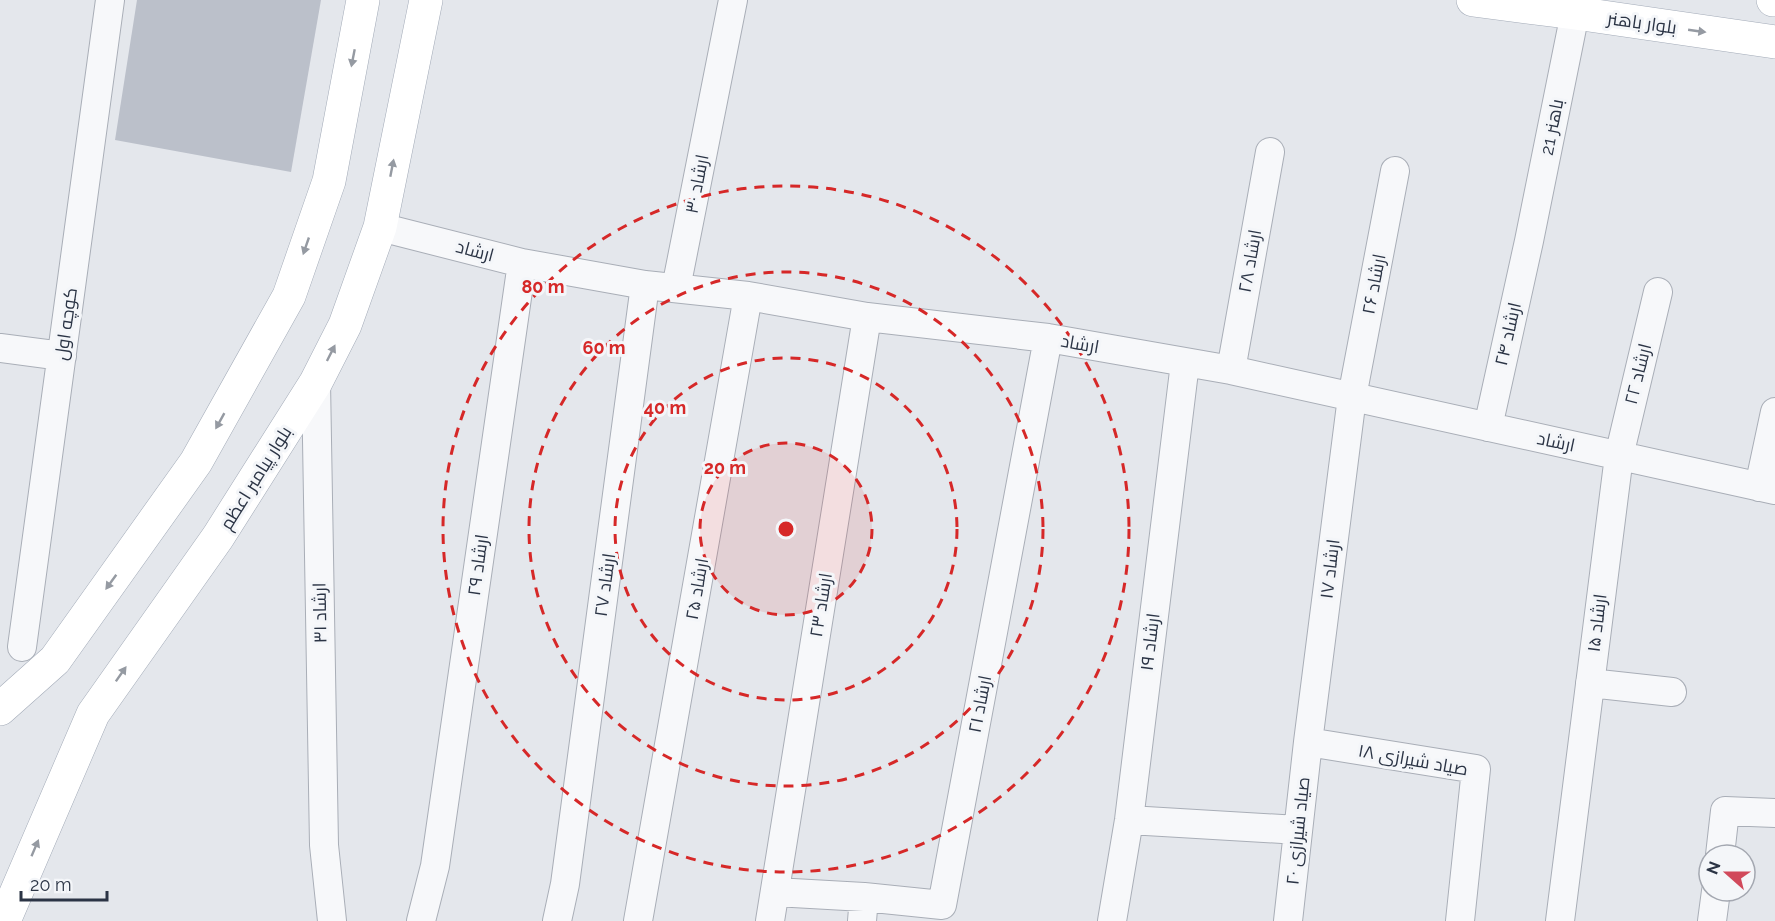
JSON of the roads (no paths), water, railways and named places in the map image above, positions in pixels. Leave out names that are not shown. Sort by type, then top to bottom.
[{"type":"main road","points":[[0,708],[55,660],[196,462],[289,296],[329,181],[363,0]]},
{"type":"main road","name":"بلوار پیامبر اعظم","points":[[4,921],[93,714],[219,537],[316,382],[345,325],[380,227],[426,0]]},
{"type":"main road","name":"بلوار باهنر","points":[[1473,0],[1775,42]]},
{"type":"street","name":"کوچه اول","points":[[22,647],[110,0]]},
{"type":"street","name":"ارشاد ۳۰","points":[[676,288],[733,0]]},
{"type":"street","name":"باهنر 21","points":[[1529,241],[1575,13]]},
{"type":"street","name":"ارشاد ۲۸","points":[[1231,370],[1270,152]]},
{"type":"street","name":"ارشاد ۲۶","points":[[1352,397],[1395,171]]},
{"type":"street","name":"ارشاد","points":[[380,227],[522,263],[645,285],[748,296],[867,317],[1048,338],[1231,370],[1767,489]]},
{"type":"street","name":"ارشاد ۲۴","points":[[1488,427],[1529,241]]},
{"type":"street","name":"ارشاد ۲۹","points":[[421,921],[435,866],[522,263]]},
{"type":"street","name":"ارشاد ۲۷","points":[[557,921],[565,884],[645,285]]},
{"type":"street","name":"ارشاد ۲۲","points":[[1619,456],[1658,292]]},
{"type":"street","name":"ارشاد ۲۵","points":[[638,921],[748,296]]},
{"type":"street","name":"ارشاد ۲۳","points":[[770,921],[867,317]]},
{"type":"street","name":"ارشاد ۲۱","points":[[775,892],[863,909],[942,905],[1048,338]]},
{"type":"street","points":[[0,348],[62,356]]},
{"type":"street","name":"ارشاد ۱۹","points":[[1112,921],[1128,820],[1185,363]]},
{"type":"street","name":"ارشاد ۳۱","points":[[316,382],[324,845],[332,921]]},
{"type":"street","name":"ارشاد ۱۷","points":[[1308,742],[1352,397]]},
{"type":"street","points":[[1767,489],[1775,412]]},
{"type":"street","name":"ارشاد ۱۵","points":[[1560,921],[1619,456]]},
{"type":"street","points":[[1590,683],[1672,692]]},
{"type":"street","name":"صیاد شیرازی ۲۰","points":[[1288,921],[1308,742]]},
{"type":"street","name":"صیاد شیرازی ۱۸","points":[[1308,742],[1476,769],[1460,921]]},
{"type":"street","points":[[1721,843],[1725,811],[1775,813]]},
{"type":"street","points":[[1128,820],[1298,830]]},
{"type":"street","points":[[1712,921],[1714,903]]}]
